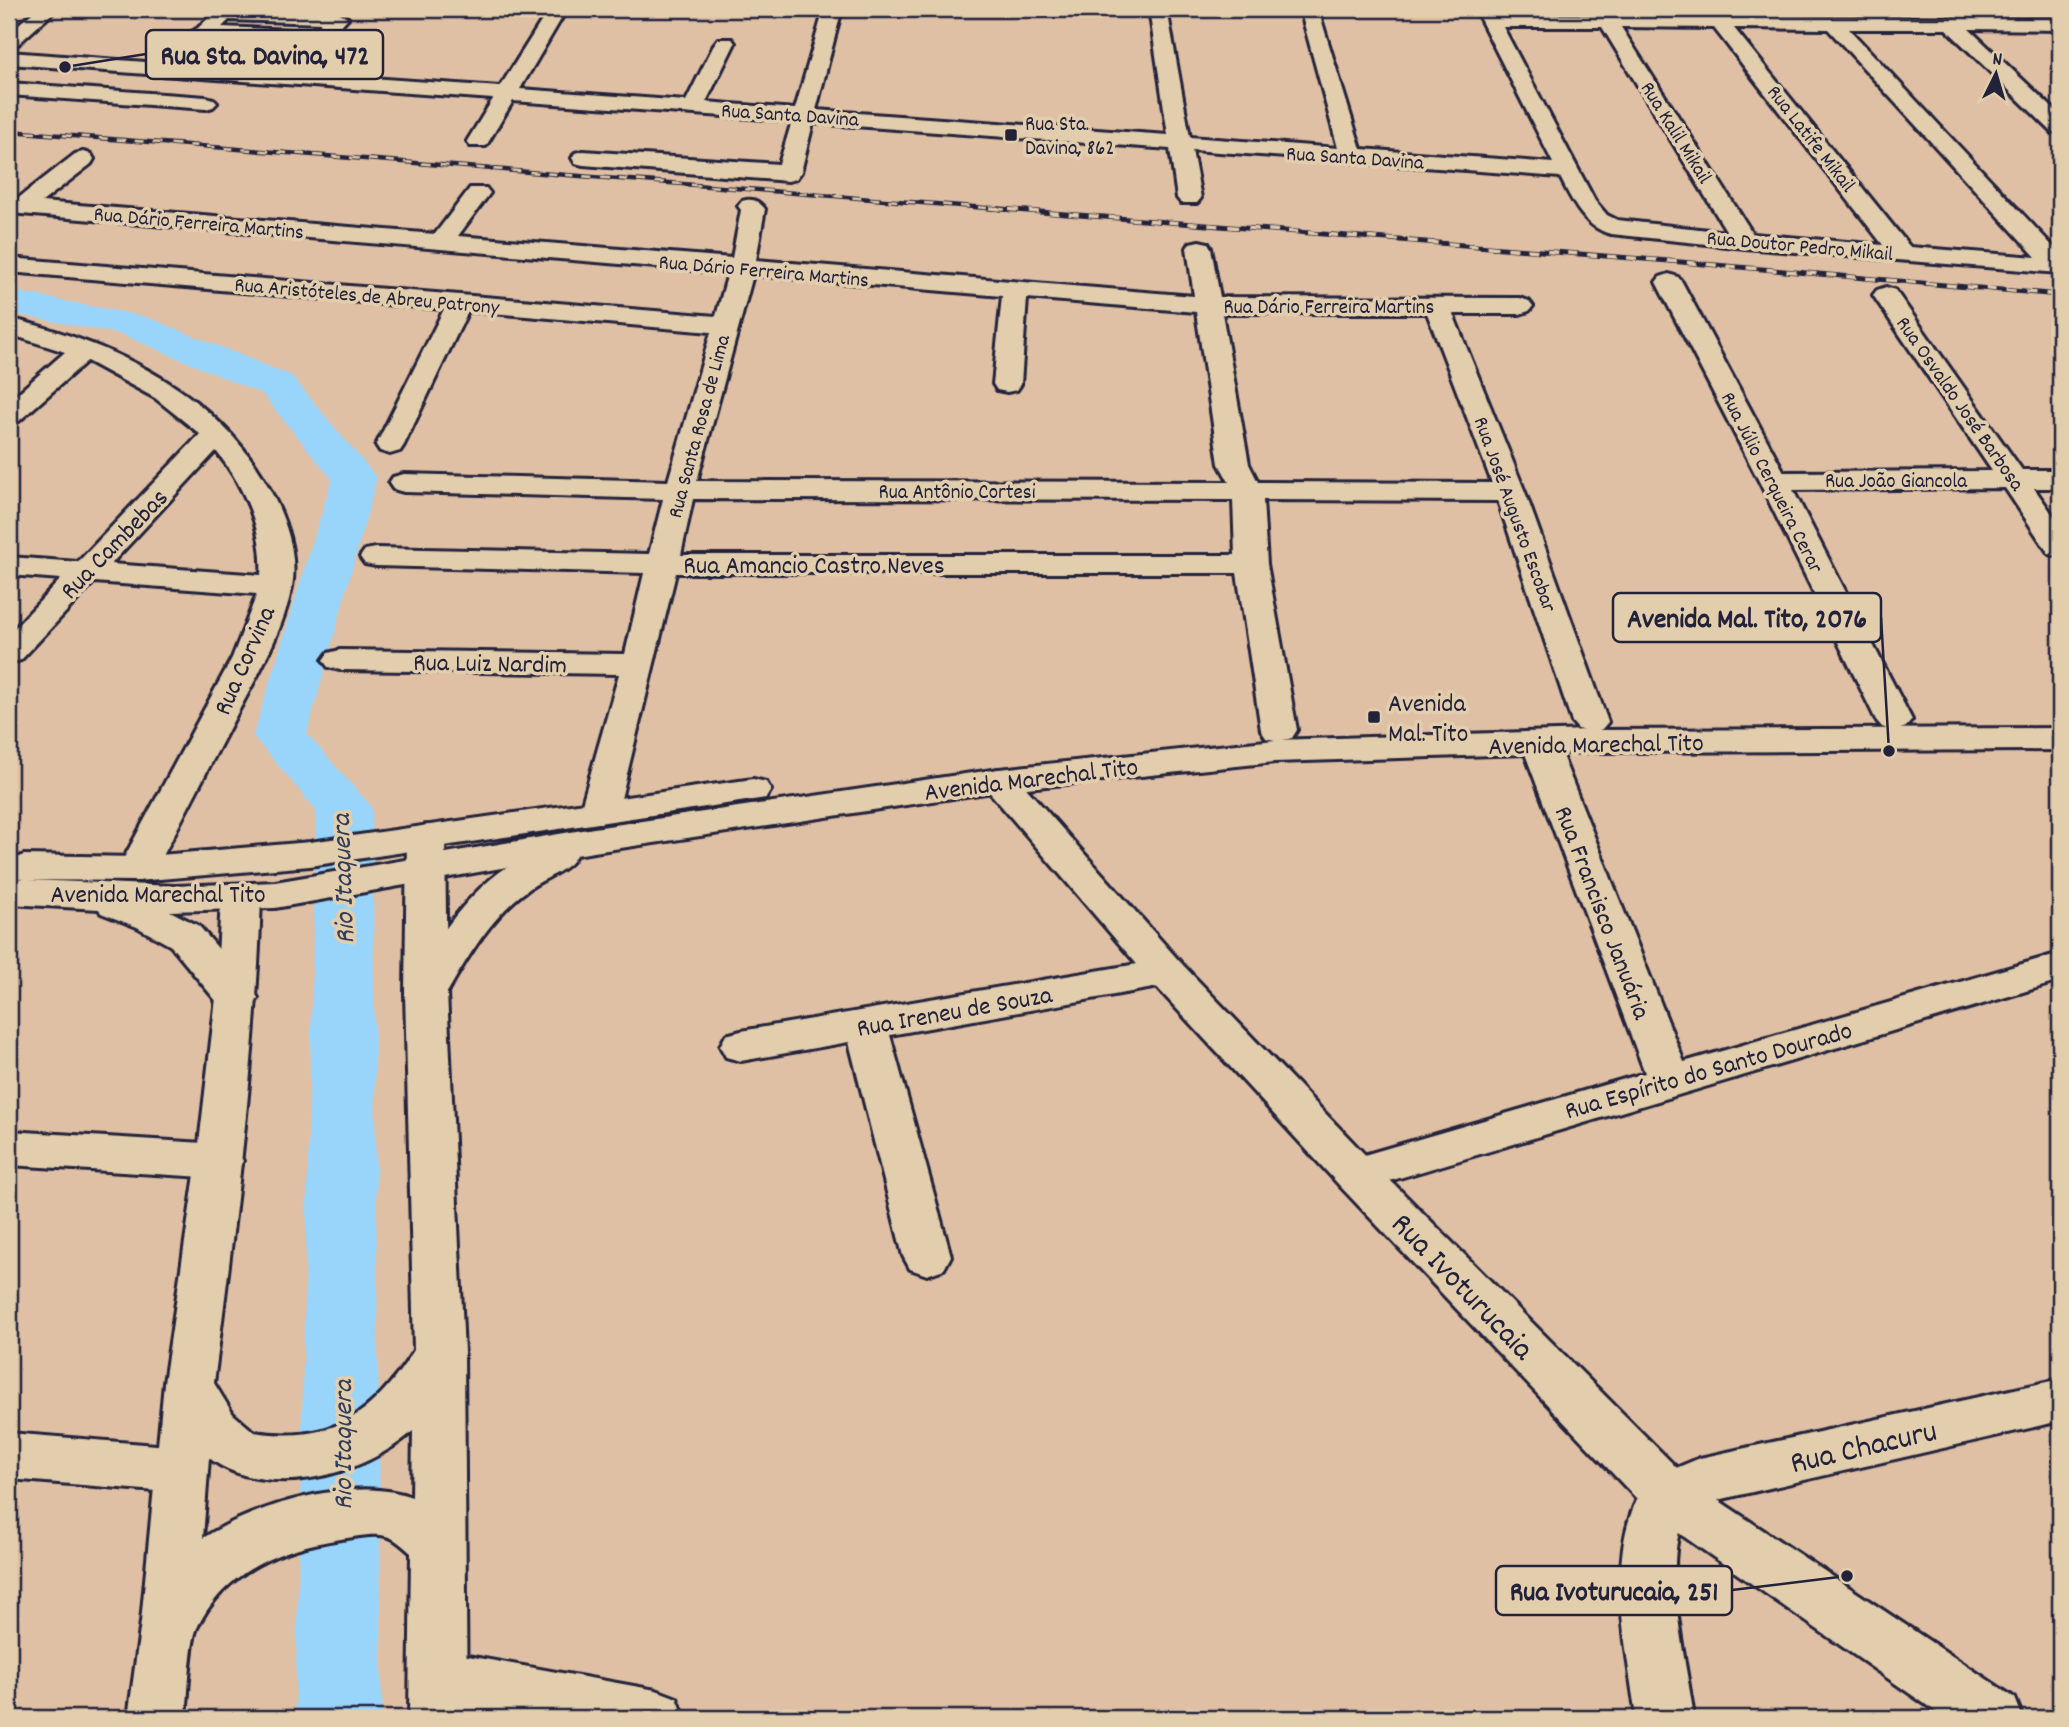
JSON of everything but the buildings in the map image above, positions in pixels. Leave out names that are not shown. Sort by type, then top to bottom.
[{"type":"street","points":[[9,42],[47,9]]},
{"type":"street","points":[[478,141],[558,9]]},
{"type":"street","points":[[583,158],[789,173],[833,9]]},
{"type":"street","points":[[1158,9],[1189,198]]},
{"type":"street","points":[[1309,9],[1352,157]]},
{"type":"street","points":[[149,69],[205,32],[222,16],[231,13],[338,18],[318,37],[205,32]]},
{"type":"street","points":[[1487,15],[1608,22],[1720,23],[1843,19],[1952,24],[2060,24]]},
{"type":"street","name":"Rua Doutor Pedro Mikail","points":[[1487,15],[1592,213],[1611,227],[1745,241],[2059,265]]},
{"type":"street","points":[[1843,19],[2059,265]]},
{"type":"street","name":"Rua Kalil Mikail","points":[[1608,22],[1745,241]]},
{"type":"street","name":"Rua Latife Mikail","points":[[1720,23],[1903,254]]},
{"type":"street","points":[[1952,24],[2060,127]]},
{"type":"street","points":[[693,107],[725,43]]},
{"type":"street","name":"Rua Santa Davina","points":[[9,58],[1570,171]]},
{"type":"street","points":[[9,89],[206,103]]},
{"type":"street","points":[[15,206],[83,159]]},
{"type":"street","points":[[441,242],[478,193]]},
{"type":"street","name":"Rua Dário Ferreira Martins","points":[[15,206],[1209,305],[1520,306]]},
{"type":"street","name":"Rua Santa Rosa de Lima","points":[[596,825],[639,664],[680,489],[742,268],[753,209],[750,206]]},
{"type":"street","points":[[1199,247],[1234,464],[1248,491],[1251,564],[1279,730]]},
{"type":"street","name":"Rua Aristóteles de Abreu Patrony","points":[[9,265],[726,325]]},
{"type":"street","name":"Rua Júlio Cerqueira Cerar","points":[[1669,282],[1774,481],[1894,720]]},
{"type":"street","points":[[1007,384],[1015,291]]},
{"type":"street","name":"Rua Osvaldo José Barbosa","points":[[1886,295],[2060,547]]},
{"type":"street","points":[[390,445],[460,302]]},
{"type":"street","name":"Rua José Augusto Escobar","points":[[1437,307],[1510,492],[1590,722]]},
{"type":"street","name":"Rua Corvina","points":[[9,326],[84,350],[159,389],[200,416],[246,470],[264,503],[276,540],[276,586],[244,668],[137,869]]},
{"type":"street","points":[[9,415],[84,350]]},
{"type":"street","name":"Rua Cambebas","points":[[9,653],[217,433]]},
{"type":"street","name":"Rua João Giancola","points":[[1774,481],[2060,479]]},
{"type":"street","name":"Rua Antônio Cortesi","points":[[404,483],[680,489],[1510,492]]},
{"type":"street","name":"Rua Amancio Castro Neves","points":[[376,557],[662,564],[1251,564]]},
{"type":"street","points":[[9,566],[276,586]]},
{"type":"street","name":"Rua Luiz Nardim","points":[[340,660],[639,664]]},
{"type":"street","name":"Avenida Marechal Tito","points":[[9,891],[97,897],[264,880],[1062,749],[1279,730],[1590,722],[2060,719]]},
{"type":"street","name":"Avenida Marechal Tito","points":[[596,825],[1275,751],[1539,743],[2060,739]]},
{"type":"street","name":"Rua Francisco Januária","points":[[1539,743],[1669,1080]]},
{"type":"street","name":"Rua Ivoturucaia","points":[[999,780],[1167,973],[1356,1174],[1669,1496],[1994,1718]]},
{"type":"street","points":[[426,993],[464,930],[491,898],[533,866],[596,825]]},
{"type":"street","name":"Avenida Marechal Tito","points":[[9,866],[137,869],[264,880],[310,854],[406,857]]},
{"type":"street","points":[[406,857],[426,993],[439,1352],[439,1698],[656,1718]]},
{"type":"street","points":[[157,1718],[169,1622],[189,1383],[220,1161],[237,998],[264,880]]},
{"type":"street","points":[[97,897],[151,918],[185,936],[237,998]]},
{"type":"street","name":"Rua Espírito do Santo Dourado","points":[[1356,1174],[2060,967]]},
{"type":"street","name":"Rua Ireneu de Souza","points":[[741,1046],[1167,973]]},
{"type":"street","points":[[866,1026],[927,1256]]},
{"type":"street","points":[[9,1148],[220,1161]]},
{"type":"street","points":[[189,1383],[207,1418],[225,1441],[242,1452],[262,1457],[307,1456],[342,1448],[371,1437],[413,1396],[439,1352]]},
{"type":"street","name":"Rua Chacuru","points":[[1669,1496],[1700,1481],[2060,1400]]},
{"type":"street","points":[[9,1456],[181,1470]]},
{"type":"street","points":[[1665,1718],[1655,1646],[1648,1556],[1656,1517],[1669,1496]]},
{"type":"street","points":[[169,1622],[199,1581],[223,1555],[255,1538],[309,1522],[370,1510],[403,1518],[439,1542]]},
{"type":"waterway","name":"Rio Itaquera","points":[[9,302],[133,325],[277,385],[355,478],[280,736],[344,807],[339,1718]]},
{"type":"railway","points":[[9,131],[1012,210]]},
{"type":"railway","points":[[989,208],[1669,261],[2060,295]]},
{"type":"place","name":"Rua Sta. Davina, 472","points":[[65,67]]},
{"type":"place","name":"Rua Sta. Davina, 862","points":[[1011,135]]},
{"type":"place","name":"Avenida Mal. Tito","points":[[1374,717]]},
{"type":"place","name":"Avenida Mal. Tito, 2076","points":[[1889,751]]},
{"type":"place","name":"Rua Ivoturucaia, 251","points":[[1847,1576]]}]
